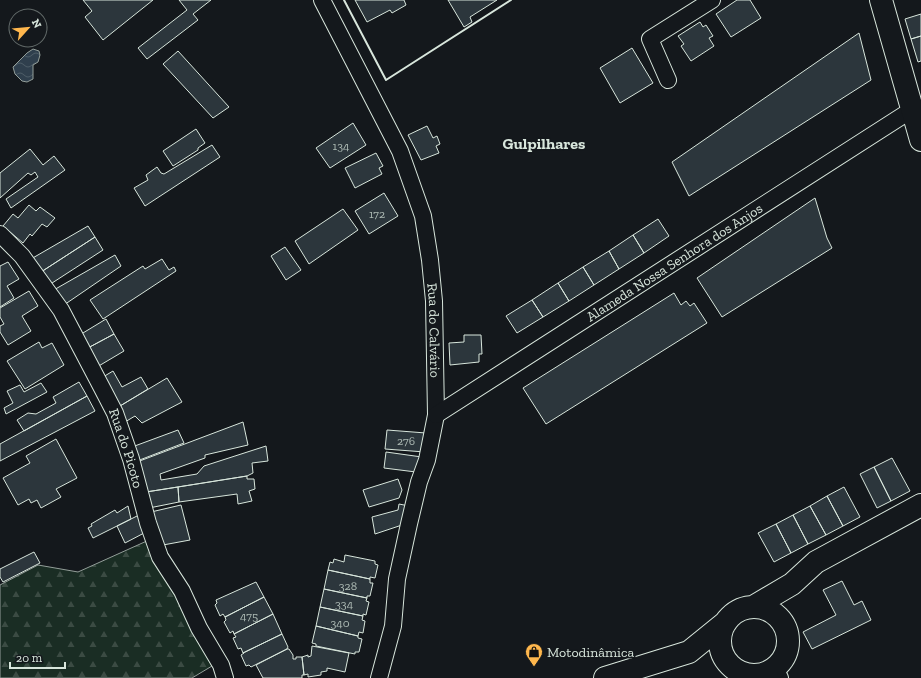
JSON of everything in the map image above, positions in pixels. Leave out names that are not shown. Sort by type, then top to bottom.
[{"type":"street","name":"Rua do Calvário","points":[[322,0],[400,151],[423,216],[430,260],[434,301],[436,415],[427,460],[419,482],[407,531],[397,579],[393,626],[379,678]]},
{"type":"street","points":[[668,80],[650,39],[712,0]]},
{"type":"street","points":[[881,0],[921,140]]},
{"type":"street","name":"Alameda Nossa Senhora dos Anjos","points":[[436,415],[913,109]]},
{"type":"street","name":"Rua do Picoto","points":[[0,234],[22,256],[61,310],[115,413],[128,452],[148,523],[160,557],[182,592],[199,628],[220,665],[225,678]]},
{"type":"street","points":[[753,607],[792,584],[816,562],[921,505]]},
{"type":"street","points":[[786,630],[792,584]]},
{"type":"street","points":[[605,678],[689,652],[726,622],[733,614],[743,609],[753,607],[764,608],[773,613],[781,620],[786,630],[789,640],[787,651],[778,673],[750,675],[735,669],[722,653],[720,642],[726,622]]},
{"type":"street","points":[[689,652],[728,662]]},
{"type":"green space","points":[[149,540],[212,666],[192,678],[0,678],[0,585],[38,565],[78,572]]},
{"type":"water","points":[[33,49],[39,51],[40,55],[38,62],[33,65],[33,79],[27,82],[22,81],[15,74],[13,67]]},
{"type":"building","points":[[83,0],[153,0],[103,40],[85,17],[92,11]]},
{"type":"building","points":[[179,0],[211,0],[193,14],[198,20],[147,59],[138,48],[187,10]]},
{"type":"building","points":[[355,0],[404,0],[406,5],[392,13],[390,10],[367,22]]},
{"type":"building","points":[[448,0],[497,0],[470,17],[472,22],[464,27]]},
{"type":"building","points":[[737,0],[750,0],[761,18],[731,37],[716,14]]},
{"type":"building","points":[[921,14],[921,36],[911,39],[905,19]]},
{"type":"building","points":[[700,22],[703,27],[706,25],[713,36],[709,38],[714,46],[691,61],[681,46],[684,44],[678,36]]},
{"type":"building","points":[[859,33],[871,80],[689,196],[672,162]]},
{"type":"building","points":[[921,36],[921,61],[918,62],[911,39]]},
{"type":"building","points":[[632,48],[653,83],[620,103],[600,68]]},
{"type":"building","points":[[178,51],[229,107],[213,118],[163,64]]},
{"type":"building","points":[[353,123],[366,145],[330,168],[316,148]]},
{"type":"building","points":[[427,126],[433,138],[437,136],[440,144],[436,146],[439,153],[421,160],[408,135]]},
{"type":"building","points":[[196,129],[205,143],[198,148],[198,150],[173,166],[163,151]]},
{"type":"building","points":[[212,145],[220,157],[145,206],[134,188],[148,180],[146,175],[157,167],[161,173],[164,174]]},
{"type":"building","points":[[30,149],[43,165],[54,156],[65,170],[11,208],[6,199],[38,177],[35,172],[31,175],[28,173],[0,198],[0,173]]},
{"type":"building","points":[[376,153],[383,166],[379,168],[382,174],[355,188],[345,168]]},
{"type":"building","points":[[384,193],[398,216],[369,234],[355,211]]},
{"type":"building","points":[[815,198],[827,238],[832,248],[722,317],[697,278]]},
{"type":"building","points":[[29,205],[36,211],[40,207],[55,218],[47,227],[42,224],[32,236],[30,234],[23,243],[3,226],[13,214],[18,218]]},
{"type":"building","points":[[343,209],[358,230],[309,264],[295,241]]},
{"type":"building","points":[[658,219],[669,236],[644,253],[633,235]]},
{"type":"building","points":[[88,226],[95,237],[41,272],[31,259]]},
{"type":"building","points":[[633,235],[644,253],[619,269],[609,251]]},
{"type":"building","points":[[95,237],[103,250],[49,285],[41,272]]},
{"type":"building","points":[[285,247],[301,270],[286,280],[271,256]]},
{"type":"building","points":[[609,251],[619,269],[594,285],[583,267]]},
{"type":"building","points":[[115,255],[121,266],[61,307],[52,291]]},
{"type":"building","points":[[162,259],[169,270],[174,267],[176,271],[103,319],[90,300],[143,266],[145,269]]},
{"type":"building","points":[[8,262],[19,279],[7,286],[14,298],[0,307],[0,266]]},
{"type":"building","points":[[583,267],[594,285],[569,301],[558,283]]},
{"type":"building","points":[[558,283],[569,301],[543,317],[532,300]]},
{"type":"building","points":[[29,291],[38,306],[22,316],[31,331],[8,345],[0,332],[0,326],[4,324],[0,317],[0,308]]},
{"type":"building","points":[[674,293],[681,305],[686,301],[690,306],[694,303],[707,323],[546,424],[523,388]]},
{"type":"building","points":[[532,300],[543,317],[517,333],[506,316]]},
{"type":"building","points":[[106,319],[114,334],[86,349],[78,336]]},
{"type":"building","points":[[114,334],[124,351],[97,367],[86,349]]},
{"type":"building","points":[[464,335],[481,335],[482,354],[479,354],[479,362],[450,365],[449,343],[464,342]]},
{"type":"building","points":[[39,342],[42,348],[52,343],[64,365],[25,389],[7,361]]},
{"type":"building","points":[[113,371],[122,387],[141,377],[148,389],[120,406],[103,377]]},
{"type":"building","points":[[167,378],[182,402],[142,423],[135,416],[125,422],[120,406]]},
{"type":"building","points":[[79,382],[87,396],[24,431],[17,420],[28,413],[36,414],[56,403],[53,397]]},
{"type":"building","points":[[41,383],[47,392],[6,414],[4,408],[13,403],[7,391],[20,385],[24,392]]},
{"type":"building","points":[[87,396],[95,411],[0,461],[0,444]]},
{"type":"building","points":[[243,422],[248,445],[205,455],[205,458],[160,474],[161,480],[197,474],[204,466],[266,446],[268,461],[252,463],[253,473],[247,476],[146,492],[137,462]]},
{"type":"building","points":[[178,430],[184,443],[137,461],[132,447]]},
{"type":"building","points":[[387,430],[426,433],[425,452],[385,449]]},
{"type":"building","points":[[56,439],[77,478],[56,489],[61,497],[41,508],[37,500],[31,503],[29,499],[18,505],[3,478],[30,463],[26,456]]},
{"type":"building","points":[[386,452],[422,457],[416,472],[384,468]]},
{"type":"building","points":[[892,458],[910,491],[891,501],[874,467]]},
{"type":"building","points":[[874,467],[891,501],[877,508],[860,474]]},
{"type":"building","points":[[247,476],[247,479],[254,479],[255,489],[249,491],[252,501],[238,504],[237,494],[179,502],[178,487]]},
{"type":"building","points":[[398,479],[402,490],[399,498],[369,507],[363,490]]},
{"type":"building","points":[[178,487],[179,502],[149,508],[146,492]]},
{"type":"building","points":[[844,487],[860,517],[843,526],[827,496]]},
{"type":"building","points":[[827,496],[843,526],[826,535],[810,506]]},
{"type":"building","points":[[399,504],[409,506],[405,524],[375,534],[372,517],[398,510]]},
{"type":"building","points":[[181,505],[190,540],[163,545],[151,512]]},
{"type":"building","points":[[128,506],[131,519],[93,538],[88,528],[92,526],[91,524],[115,510],[117,513]]},
{"type":"building","points":[[810,506],[826,535],[808,544],[793,515]]},
{"type":"building","points":[[139,515],[146,532],[125,543],[117,526]]},
{"type":"building","points":[[793,515],[808,544],[791,553],[776,524]]},
{"type":"building","points":[[776,524],[791,553],[774,562],[758,533]]},
{"type":"building","points":[[34,552],[40,563],[3,582],[0,577],[0,569]]},
{"type":"building","points":[[345,555],[375,561],[375,564],[378,565],[375,578],[370,577],[370,579],[328,570],[330,562],[333,563],[334,559],[344,562]]},
{"type":"building","points":[[328,570],[370,579],[370,583],[373,583],[370,596],[367,596],[367,598],[324,589]]},
{"type":"building","points":[[842,581],[854,605],[862,601],[871,620],[812,649],[803,632],[836,615],[823,590]]},
{"type":"building","points":[[256,582],[264,597],[225,617],[223,614],[220,616],[215,605],[217,603],[216,600]]},
{"type":"building","points":[[324,589],[367,598],[366,601],[369,602],[366,615],[363,614],[363,616],[320,607]]},
{"type":"building","points":[[264,597],[273,614],[234,634],[233,631],[230,633],[224,622],[226,620],[225,617]]},
{"type":"building","points":[[320,607],[363,616],[362,620],[365,621],[363,633],[359,632],[358,636],[316,626]]},
{"type":"building","points":[[273,614],[282,634],[243,653],[241,648],[238,649],[233,638],[236,637],[234,634]]},
{"type":"building","points":[[316,626],[358,636],[358,638],[362,639],[359,652],[355,652],[355,654],[316,646],[316,644],[312,643]]},
{"type":"building","points":[[282,634],[288,647],[287,649],[251,667],[249,665],[246,666],[241,655],[243,653]]},
{"type":"building","points":[[312,646],[349,653],[345,672],[327,668],[327,671],[321,672],[321,675],[308,677],[308,674],[304,675],[302,657],[308,655],[308,657],[311,656]]},
{"type":"building","points":[[289,649],[293,655],[293,659],[296,659],[296,657],[302,657],[304,675],[302,675],[302,678],[263,678],[256,665]]},
{"type":"wall","points":[[344,0],[386,80],[511,0]]},
{"type":"place","name":"Motodinâmica","points":[[534,667]]},
{"type":"district","name":"Gulpilhares","points":[[544,143]]}]
